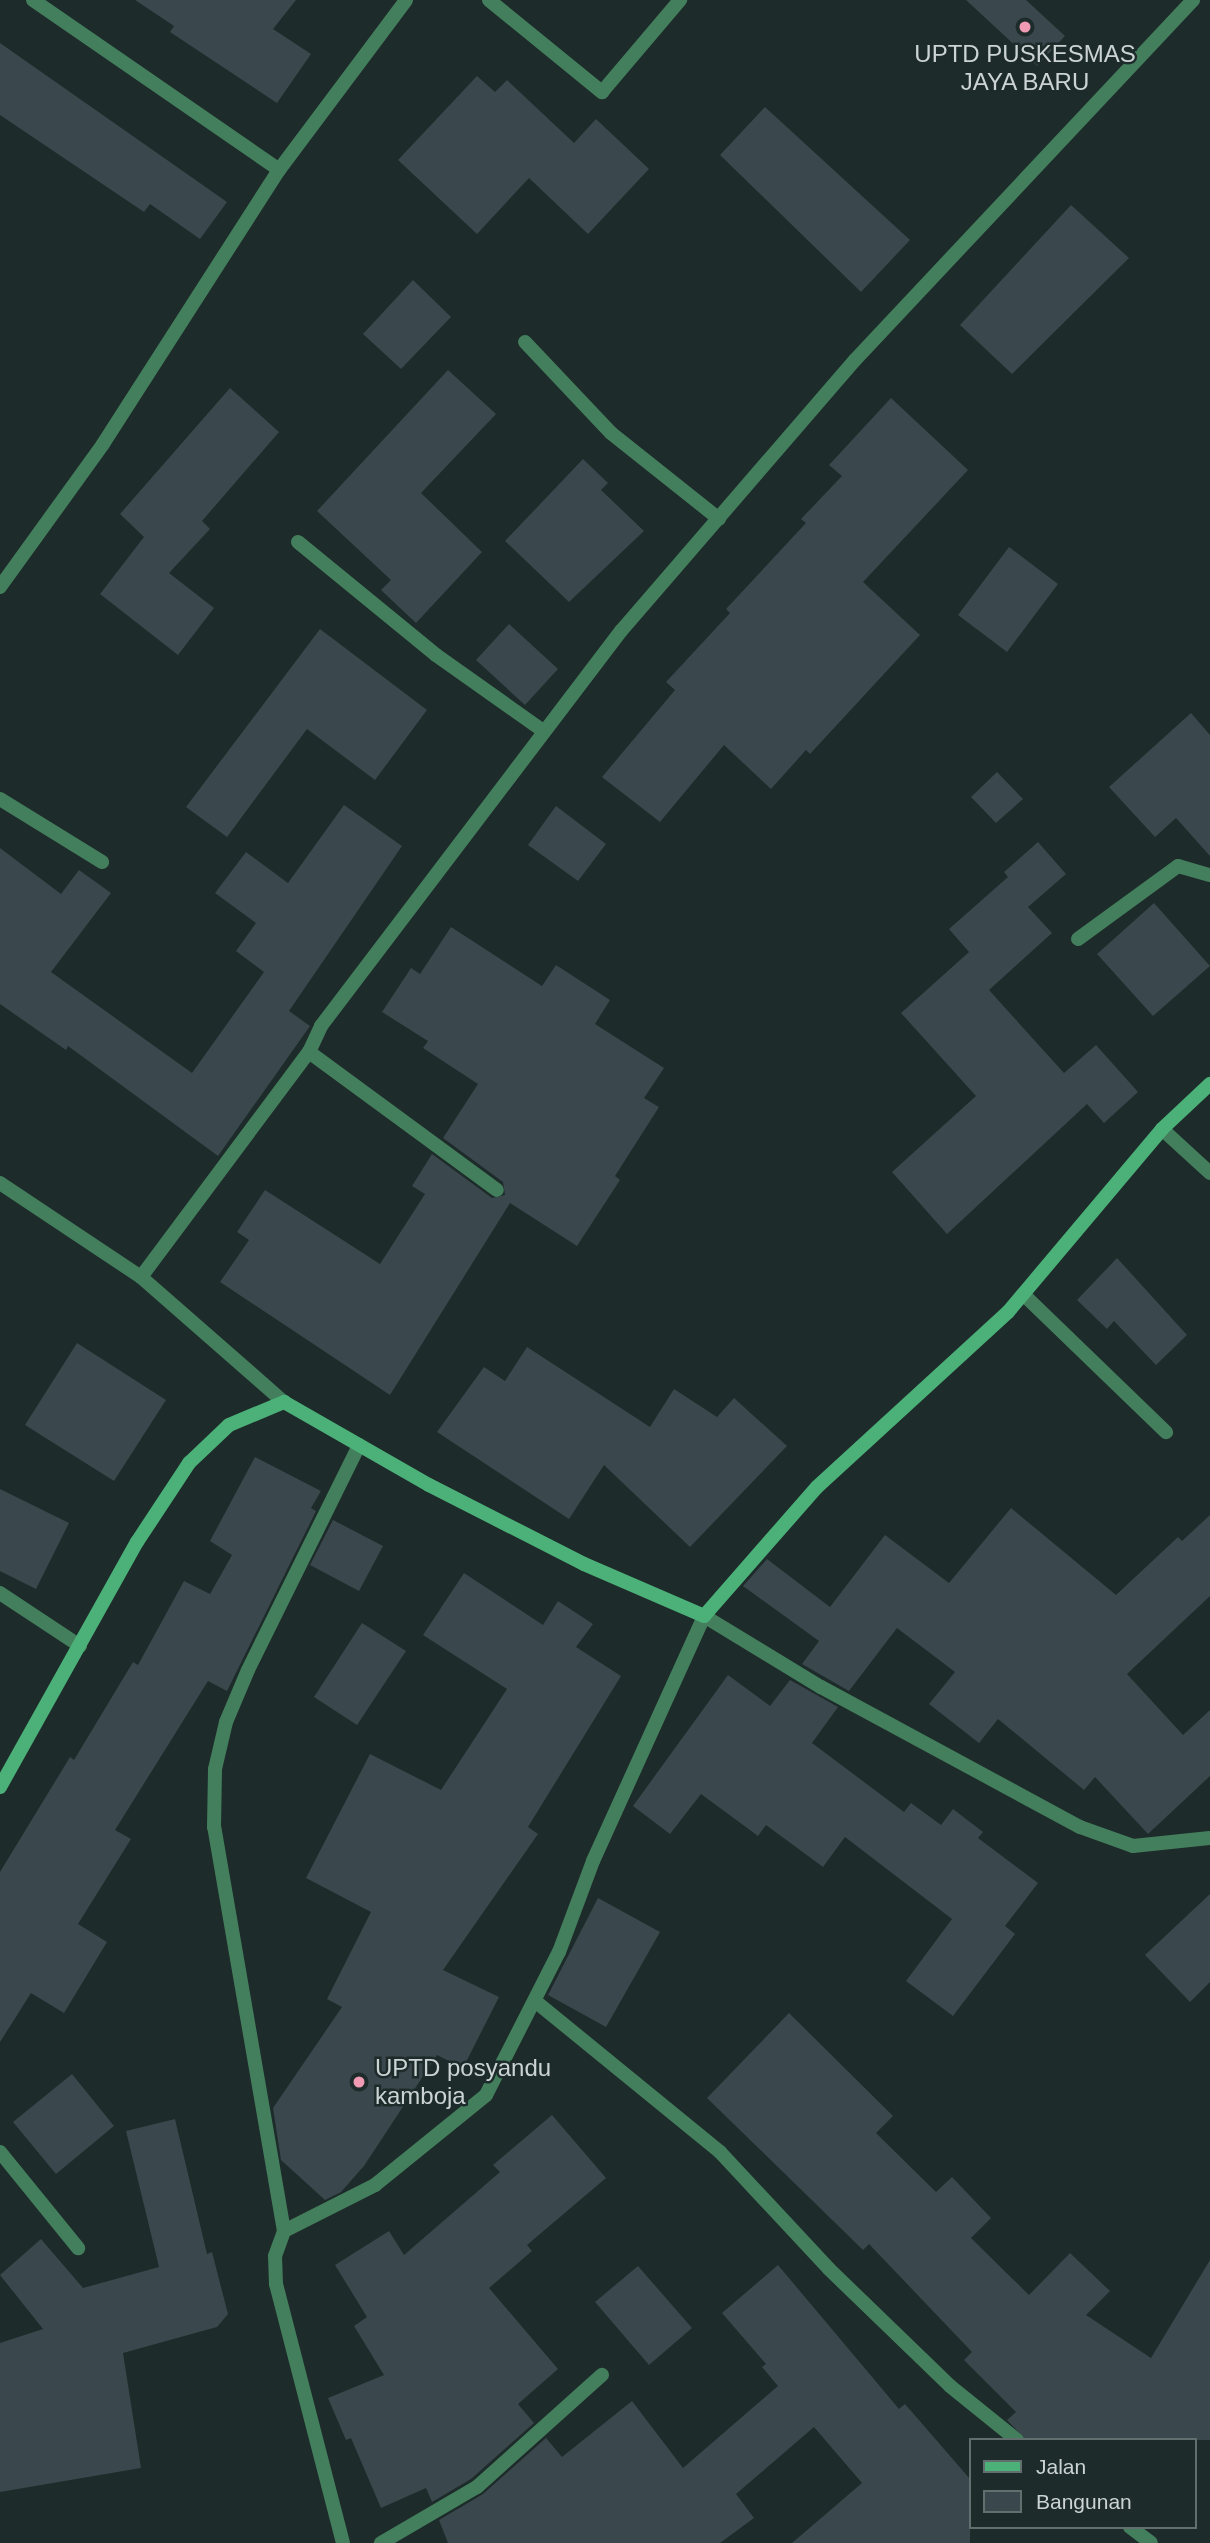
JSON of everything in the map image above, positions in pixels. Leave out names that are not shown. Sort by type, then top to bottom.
[{"type":"street","points":[[33,0],[279,170]]},
{"type":"street","points":[[0,587],[103,444],[279,170],[406,0]]},
{"type":"street","points":[[489,0],[602,92],[680,0]]},
{"type":"street","points":[[141,1277],[309,1052],[321,1026],[542,730],[855,360],[1193,0]]},
{"type":"street","points":[[525,342],[611,433],[719,519]]},
{"type":"street","points":[[298,542],[436,654],[542,730]]},
{"type":"street","points":[[0,799],[102,862]]},
{"type":"street","points":[[1078,939],[1178,866],[1200,868],[1210,875]]},
{"type":"street","points":[[309,1052],[497,1191]]},
{"type":"street","points":[[284,2231],[374,2185],[486,2095],[535,2001],[704,1616],[817,1487],[1023,1294],[1162,1129],[1210,1083]]},
{"type":"street","points":[[1162,1129],[1210,1173]]},
{"type":"street","points":[[0,1183],[141,1277],[284,1402],[359,1446],[584,1564],[704,1616],[821,1687],[1080,1827],[1133,1846],[1210,1838]]},
{"type":"street","points":[[1023,1294],[1166,1432]]},
{"type":"street","points":[[0,1787],[137,1542],[189,1463],[229,1425],[284,1402]]},
{"type":"street","points":[[343,2543],[276,2284],[275,2256],[284,2231],[214,1827],[215,1769],[226,1722],[247,1670],[359,1446]]},
{"type":"street","points":[[0,1593],[80,1646]]},
{"type":"street","points":[[535,2001],[720,2152],[829,2269],[950,2386],[1015,2438]]},
{"type":"street","points":[[0,2152],[78,2248]]},
{"type":"street","points":[[381,2543],[477,2487],[601,2375]]},
{"type":"street","points":[[1133,2529],[1151,2543]]},
{"type":"building","points":[[135,0],[296,0],[273,29],[311,54],[277,103],[170,32],[174,26]]},
{"type":"building","name":"UPTD PUSKESMAS JAYA BARU","points":[[966,0],[1026,0],[1065,36],[1037,66]]},
{"type":"building","points":[[0,43],[227,202],[200,239],[150,204],[144,212],[0,115]]},
{"type":"building","points":[[477,76],[495,92],[507,80],[574,143],[596,119],[649,169],[588,234],[529,178],[477,234],[398,160]]},
{"type":"building","points":[[765,107],[910,240],[861,292],[720,155]]},
{"type":"building","points":[[1071,205],[1129,258],[1012,374],[960,325]]},
{"type":"building","points":[[413,280],[451,317],[401,369],[363,334]]},
{"type":"building","points":[[448,370],[496,414],[421,493],[482,552],[416,623],[381,590],[391,580],[317,511]]},
{"type":"building","points":[[230,388],[279,432],[202,521],[210,529],[169,573],[214,608],[178,655],[100,594],[144,537],[120,514]]},
{"type":"building","points":[[891,398],[968,470],[863,582],[920,635],[810,754],[806,750],[771,789],[724,745],[660,822],[602,777],[675,690],[666,682],[730,613],[726,609],[806,523],[801,519],[842,476],[829,465]]},
{"type":"building","points":[[583,459],[608,483],[601,490],[644,531],[569,602],[505,541]]},
{"type":"building","points":[[1009,547],[1058,584],[1007,652],[958,615]]},
{"type":"building","points":[[509,624],[558,669],[525,705],[476,660]]},
{"type":"building","points":[[320,629],[427,710],[375,780],[307,729],[227,837],[186,807]]},
{"type":"building","points":[[1191,713],[1210,735],[1210,856],[1176,818],[1155,837],[1109,787]]},
{"type":"building","points":[[997,772],[1023,799],[996,823],[971,797]]},
{"type":"building","points":[[344,805],[402,846],[289,1011],[310,1026],[218,1156],[68,1046],[66,1050],[0,1004],[0,848],[61,894],[79,870],[111,893],[51,972],[192,1073],[264,972],[236,951],[256,923],[215,893],[246,852],[288,883]]},
{"type":"building","points":[[556,806],[606,844],[578,881],[528,845]]},
{"type":"building","points":[[1038,842],[1066,874],[1028,907],[1052,933],[989,990],[1064,1073],[1096,1045],[1138,1092],[1104,1123],[1087,1104],[947,1234],[892,1172],[976,1096],[901,1013],[969,952],[949,929],[1008,877],[1004,872]]},
{"type":"building","points":[[1154,903],[1210,966],[1153,1016],[1097,954]]},
{"type":"building","points":[[451,927],[542,986],[556,965],[610,1000],[595,1024],[664,1068],[644,1098],[659,1107],[615,1176],[620,1180],[577,1246],[510,1203],[390,1395],[220,1282],[249,1240],[237,1232],[265,1190],[380,1264],[425,1194],[412,1186],[432,1154],[492,1198],[505,1195],[503,1182],[443,1138],[478,1084],[423,1048],[428,1041],[382,1012],[411,968],[420,974]]},
{"type":"building","points":[[1117,1258],[1187,1335],[1156,1365],[1114,1321],[1107,1329],[1077,1300]]},
{"type":"building","points":[[77,1343],[166,1400],[114,1481],[25,1425]]},
{"type":"building","points":[[527,1347],[650,1427],[674,1389],[717,1417],[734,1398],[787,1446],[690,1547],[604,1465],[569,1519],[437,1432],[484,1367],[505,1381]]},
{"type":"building","points":[[255,1457],[321,1491],[311,1508],[316,1511],[227,1691],[208,1681],[115,1830],[131,1839],[78,1924],[107,1942],[64,2013],[31,1993],[0,2042],[0,1872],[70,1757],[74,1760],[133,1662],[138,1665],[184,1581],[210,1594],[232,1555],[210,1541]]},
{"type":"building","points":[[0,1489],[69,1523],[36,1589],[0,1571]]},
{"type":"building","points":[[1011,1508],[1116,1595],[1178,1537],[1182,1541],[1210,1515],[1210,1596],[1127,1674],[1183,1735],[1210,1710],[1210,1776],[1148,1834],[1095,1777],[1084,1790],[998,1719],[979,1743],[929,1704],[955,1672],[897,1628],[849,1691],[802,1664],[819,1641],[743,1586],[767,1559],[830,1607],[885,1535],[949,1583]]},
{"type":"building","points":[[333,1520],[383,1546],[359,1591],[310,1565]]},
{"type":"building","points":[[464,1573],[543,1625],[558,1601],[593,1624],[576,1647],[621,1676],[528,1827],[538,1834],[443,1970],[499,1997],[463,2068],[437,2055],[364,2166],[341,2192],[325,2200],[281,2160],[273,2108],[342,2007],[327,1999],[371,1912],[306,1878],[370,1754],[441,1790],[507,1689],[423,1635]]},
{"type":"building","points":[[362,1623],[406,1651],[357,1725],[314,1697]]},
{"type":"building","points":[[728,1675],[770,1706],[790,1680],[838,1707],[812,1743],[904,1812],[911,1803],[941,1825],[953,1809],[983,1832],[978,1838],[1038,1883],[1005,1926],[1015,1934],[953,2016],[906,1981],[952,1919],[845,1837],[823,1867],[766,1825],[758,1836],[701,1794],[670,1834],[633,1806]]},
{"type":"building","points":[[1210,1894],[1210,1982],[1190,2002],[1145,1955]]},
{"type":"building","points":[[598,1898],[660,1932],[606,2027],[548,1995]]},
{"type":"building","points":[[789,2013],[893,2116],[876,2133],[936,2192],[952,2177],[991,2218],[971,2238],[1029,2295],[1070,2253],[1110,2291],[1086,2315],[1151,2358],[1210,2260],[1210,2440],[1024,2438],[1007,2420],[1016,2412],[964,2360],[972,2352],[869,2244],[863,2250],[707,2098]]},
{"type":"building","points":[[72,2074],[114,2126],[56,2174],[13,2122]]},
{"type":"building","points":[[552,2115],[606,2178],[527,2245],[532,2251],[489,2288],[558,2369],[518,2404],[534,2423],[471,2479],[432,2502],[426,2488],[381,2508],[351,2438],[346,2440],[328,2398],[384,2375],[354,2326],[367,2317],[335,2265],[389,2231],[404,2255],[500,2172],[493,2165]]},
{"type":"building","points":[[175,2119],[207,2254],[212,2252],[228,2314],[217,2327],[123,2353],[141,2468],[0,2492],[0,2343],[43,2329],[0,2275],[41,2239],[83,2288],[159,2267],[126,2131]]},
{"type":"building","points":[[778,2265],[899,2409],[905,2404],[968,2477],[970,2543],[792,2543],[862,2483],[814,2427],[736,2494],[754,2518],[720,2543],[448,2543],[439,2520],[483,2494],[546,2438],[562,2457],[632,2401],[683,2468],[778,2386],[762,2367],[766,2364],[722,2313]]},
{"type":"building","points":[[638,2266],[692,2328],[649,2365],[595,2302]]},
{"type":"place","name":"UPTD PUSKESMAS JAYA BARU","points":[[1025,27]]},
{"type":"place","name":"UPTD posyandu kamboja","points":[[359,2082]]}]
